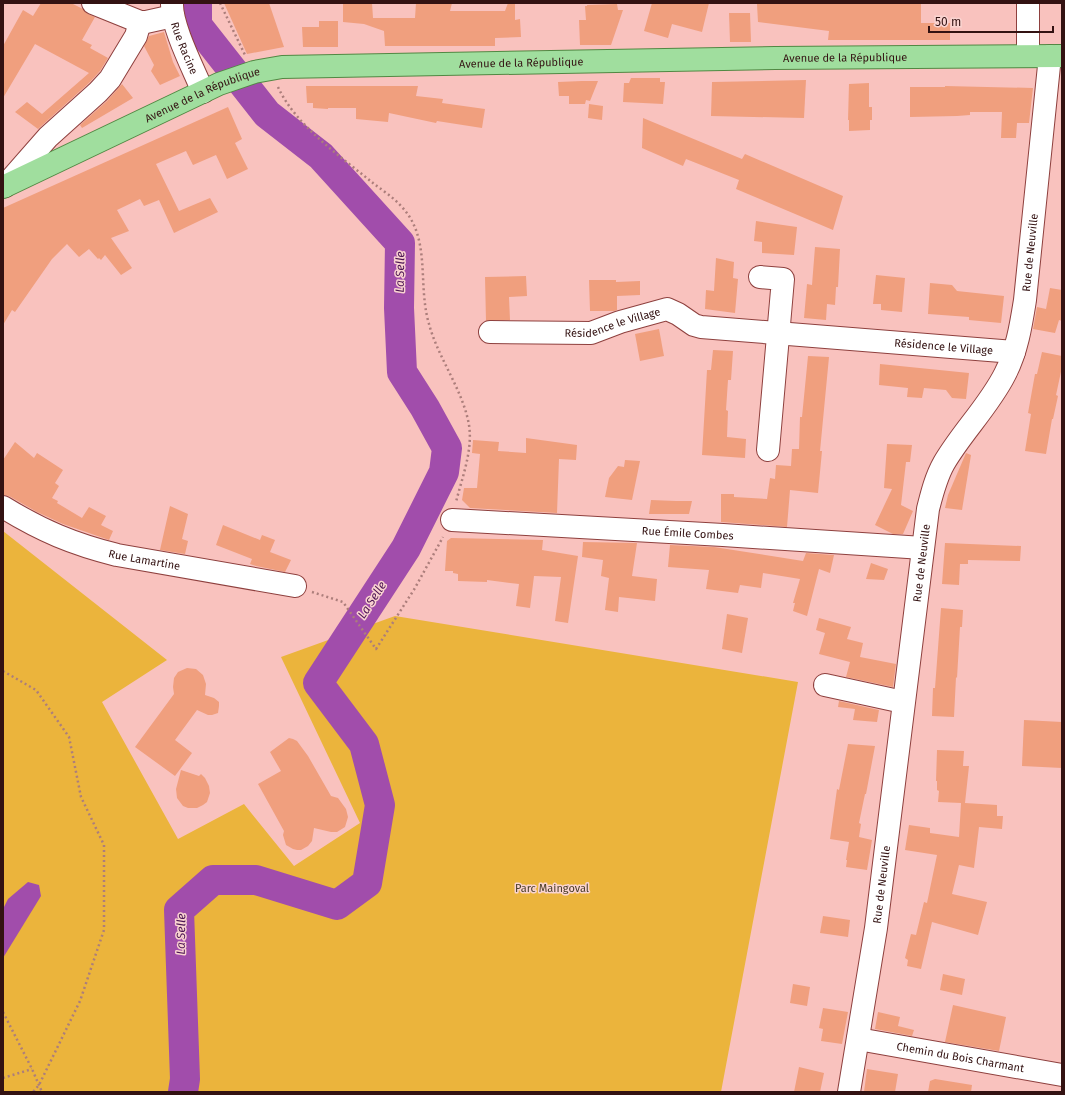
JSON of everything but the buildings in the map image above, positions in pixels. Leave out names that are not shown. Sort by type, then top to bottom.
[{"type":"main road","name":"Avenue de la République","points":[[4,187],[211,88],[261,66],[1056,56]]},
{"type":"street","points":[[93,3],[140,22],[146,22],[172,9]]},
{"type":"street","points":[[1028,3],[1028,56]]},
{"type":"street","name":"Rue Racine","points":[[172,9],[179,34],[211,88]]},
{"type":"street","name":"Avenue de la République","points":[[4,187],[48,137],[98,92],[110,79],[133,42],[140,22]]},
{"type":"street","name":"Rue de Neuville","points":[[849,1092],[876,928],[928,509],[939,474],[950,454],[1000,384],[1014,352],[1021,326],[1025,300],[1056,56]]},
{"type":"street","points":[[760,277],[783,279],[768,450]]},
{"type":"street","name":"Résidence le Village","points":[[490,332],[591,333],[620,322],[668,309],[694,325],[701,327],[1014,352]]},
{"type":"street","name":"Rue Lamartine","points":[[3,507],[50,534],[88,548],[117,555],[295,586]]},
{"type":"street","name":"Rue Émile Combes","points":[[452,520],[923,548]]},
{"type":"street","points":[[825,684],[904,702]]},
{"type":"street","name":"Chemin du Bois Charmant","points":[[858,1039],[1062,1075]]},
{"type":"path","points":[[220,3],[261,66],[276,83],[280,91],[310,131],[329,148],[401,205],[414,224],[419,236],[421,249],[428,324],[461,400],[469,425],[469,446],[452,520],[415,588],[376,649],[343,602],[295,586]]},
{"type":"path","points":[[3,671],[36,690],[68,737],[81,797],[104,845],[104,930],[80,1001],[39,1085],[33,1092]]},
{"type":"path","points":[[3,1012],[42,1092]]},
{"type":"path","points":[[3,1078],[32,1069]]},
{"type":"green space","name":"Parc Maingoval","points":[[3,531],[167,660],[102,702],[178,839],[244,804],[294,866],[360,823],[281,657],[395,616],[798,682],[721,1092],[3,1092]]},
{"type":"shaded area","points":[[28,882],[39,885],[41,896],[3,958],[3,909],[8,899]]},
{"type":"waterway","name":"La Selle","points":[[183,1092],[185,1079],[179,910],[213,880],[256,880],[337,905],[367,883],[380,805],[364,744],[318,683],[406,548],[444,472],[447,448],[425,408],[402,372],[399,308],[400,243],[321,156],[267,114],[197,25],[197,3]]}]
